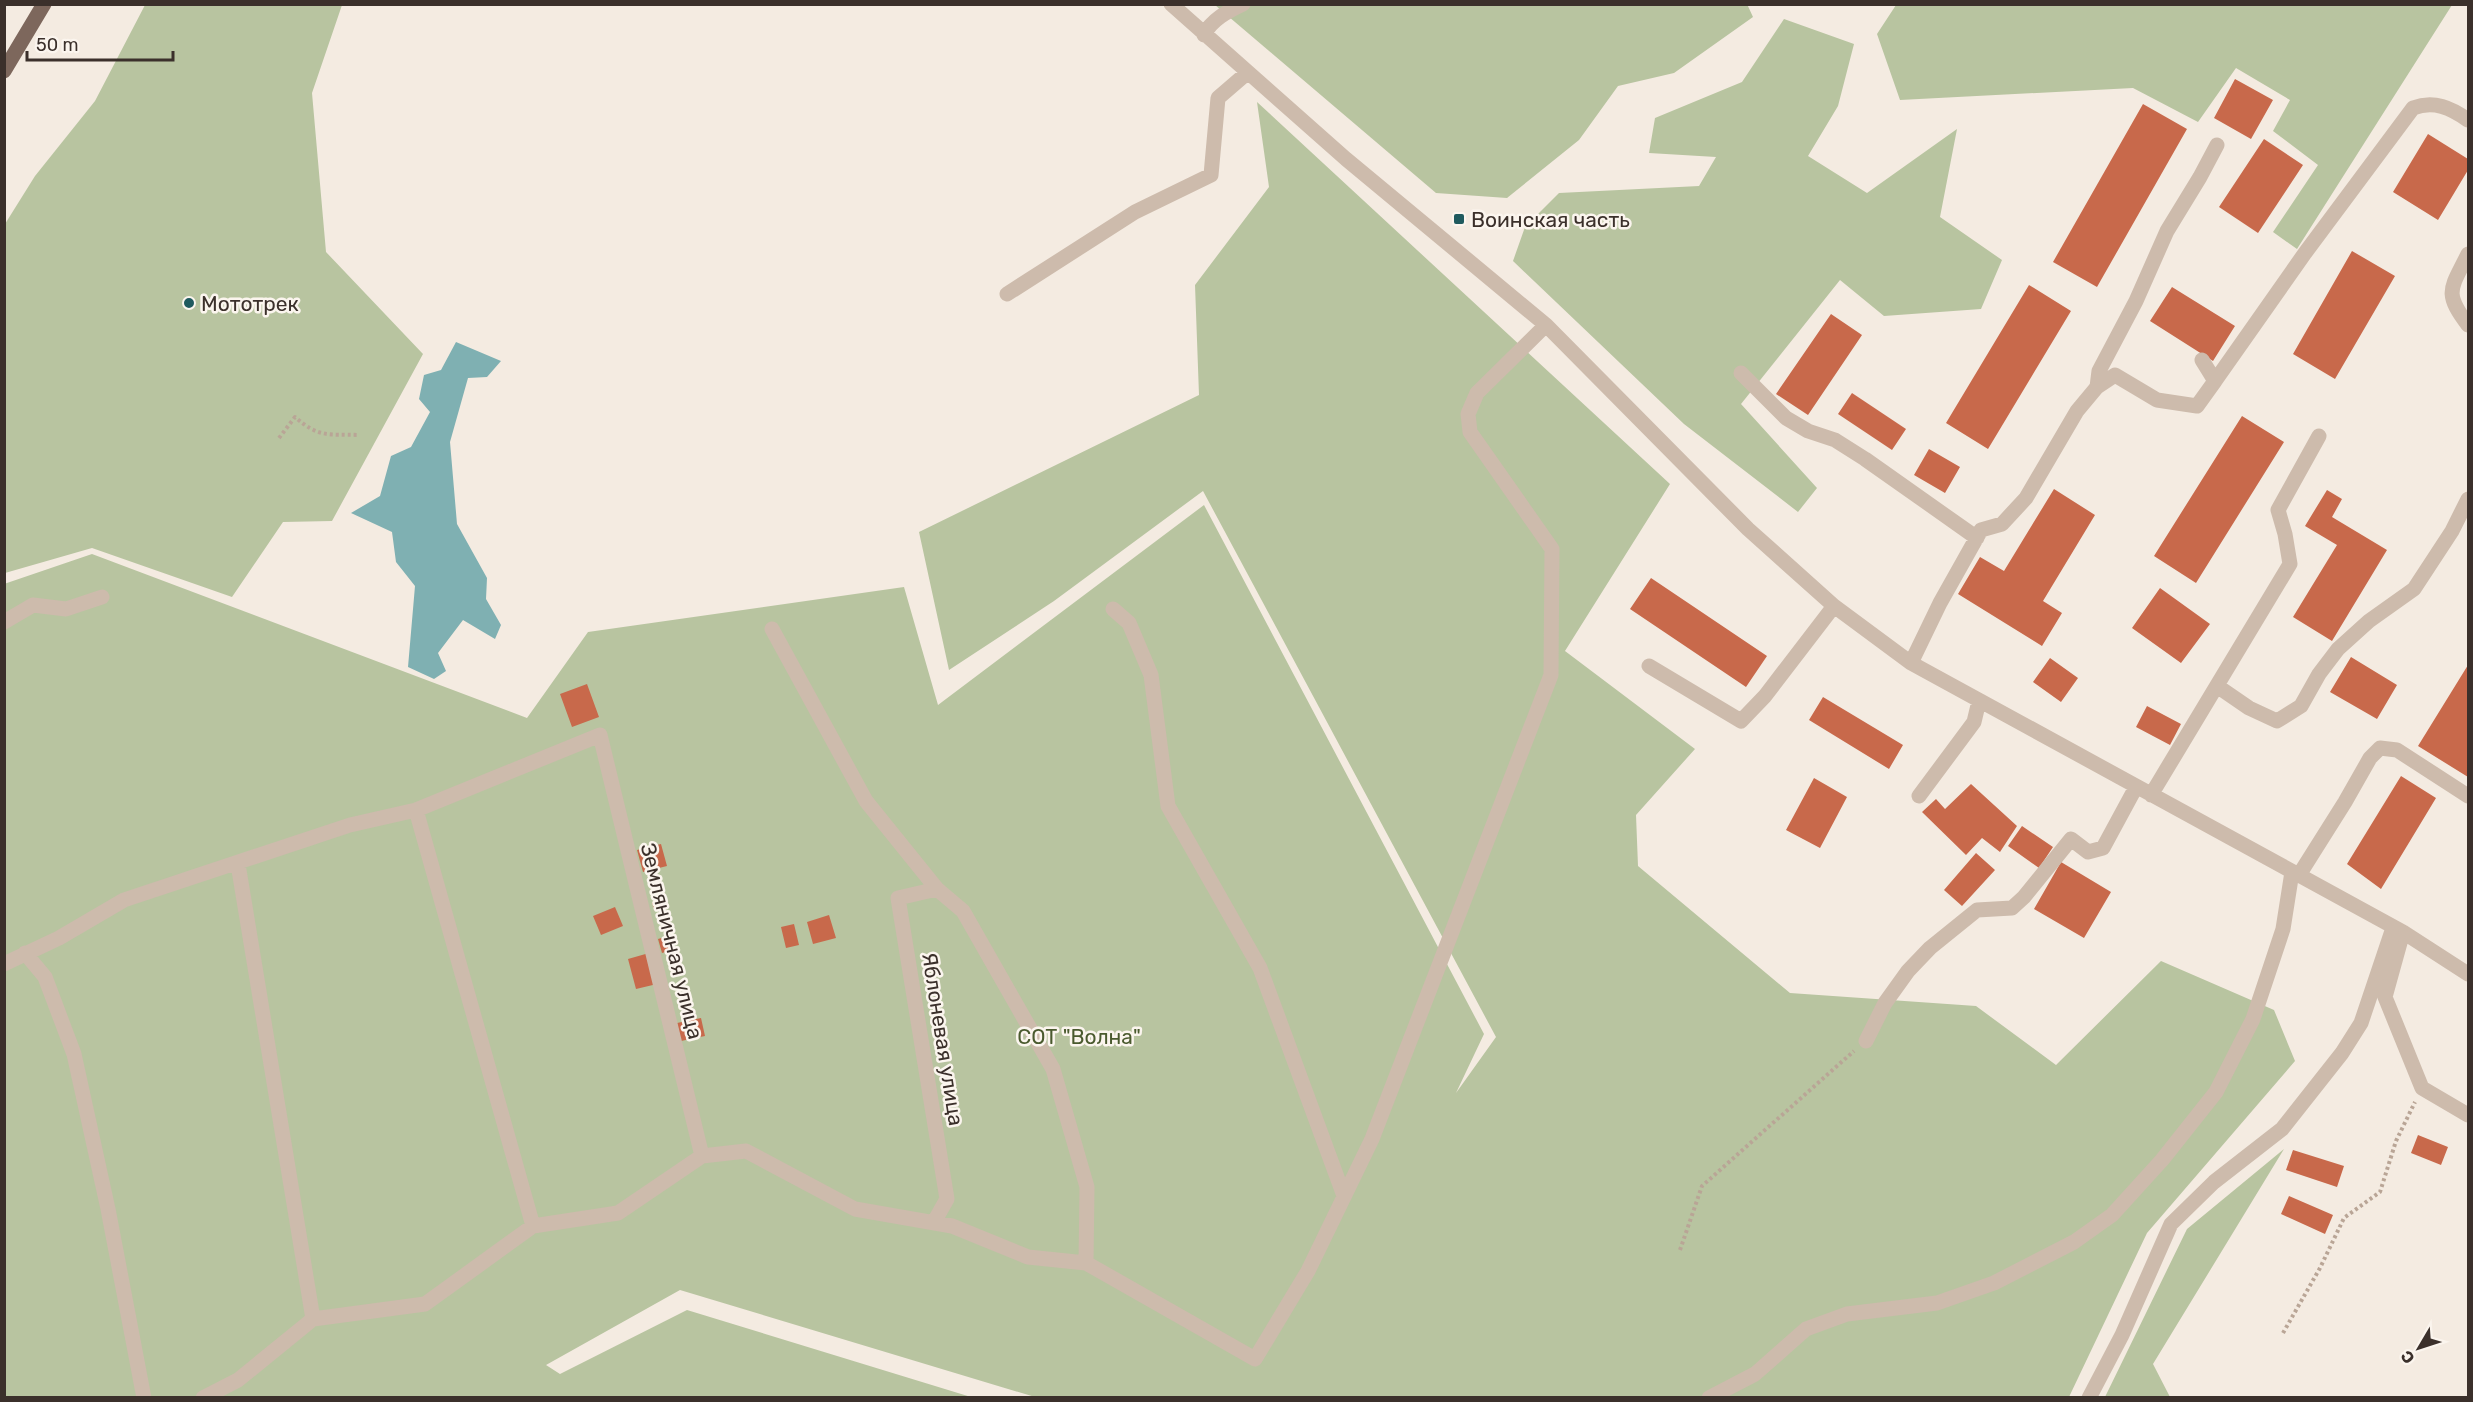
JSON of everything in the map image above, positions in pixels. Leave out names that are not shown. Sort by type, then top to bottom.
[{"type":"main road","points":[[4,70],[44,4]]},
{"type":"street","points":[[1171,4],[1346,159],[1546,325],[1748,529],[1834,606],[1911,663],[2398,930],[2469,974]]},
{"type":"street","points":[[1204,35],[1208,27],[1223,11],[1243,4]]},
{"type":"street","points":[[1007,294],[1135,212],[1210,175],[1218,98],[1247,73]]},
{"type":"street","points":[[1911,663],[1940,603],[1981,530],[2002,524],[2026,498],[2077,411],[2097,387],[2115,375],[2157,400],[2197,406],[2398,125],[2413,108],[2424,104],[2442,106],[2469,120]]},
{"type":"street","points":[[2097,387],[2099,370],[2136,301],[2167,231],[2217,145]]},
{"type":"street","points":[[2469,254],[2451,290],[2454,306],[2469,326]]},
{"type":"street","points":[[203,1398],[238,1380],[313,1319],[425,1304],[533,1226],[618,1213],[702,1156],[746,1151],[855,1209],[952,1226],[1028,1257],[1086,1263],[1255,1359],[1308,1271],[1372,1139],[1551,675],[1552,549],[1470,432],[1468,414],[1477,393],[1546,325]]},
{"type":"street","points":[[2202,360],[2215,381]]},
{"type":"street","points":[[1741,373],[1786,418],[1808,431],[1835,440],[1977,538]]},
{"type":"street","points":[[2151,795],[2290,564],[2278,510],[2319,436]]},
{"type":"street","points":[[2217,686],[2249,708],[2277,722],[2301,706],[2319,674],[2338,649],[2368,621],[2414,589],[2452,531],[2469,499]]},
{"type":"street","points":[[4,622],[33,605],[66,609],[102,597]]},
{"type":"street","points":[[1648,666],[1741,721],[1765,696],[1834,606]]},
{"type":"street","points":[[1113,609],[1129,623],[1151,675],[1168,806],[1260,968],[1344,1196]]},
{"type":"street","points":[[772,629],[866,801],[937,889],[963,911],[1053,1069],[1087,1187],[1086,1263]]},
{"type":"street","points":[[1919,796],[1974,722],[1979,701]]},
{"type":"street","name":"Земляничная улица","points":[[416,810],[600,735],[702,1156]]},
{"type":"street","points":[[1709,1398],[1755,1374],[1806,1329],[1847,1314],[1937,1302],[1994,1283],[2074,1242],[2112,1215],[2162,1160],[2216,1092],[2253,1018],[2283,929],[2296,874],[2345,802],[2370,758],[2380,748],[2397,750],[2469,796]]},
{"type":"street","points":[[1866,1041],[1885,1003],[1908,971],[1930,948],[1977,910],[2012,908],[2024,897],[2071,839],[2088,852],[2103,848],[2136,787]]},
{"type":"street","points":[[4,964],[59,938],[124,900],[350,825],[416,810],[533,1226]]},
{"type":"street","points":[[238,864],[313,1319]]},
{"type":"street","name":"Яблоневая улица","points":[[934,1222],[947,1199],[898,898],[937,889]]},
{"type":"street","points":[[2398,930],[2385,997],[2422,1088],[2469,1115]]},
{"type":"street","points":[[2089,1398],[2122,1335],[2171,1224],[2214,1182],[2282,1129],[2342,1053],[2361,1023],[2398,930]]},
{"type":"street","points":[[25,953],[45,977],[74,1054],[108,1209],[144,1398]]},
{"type":"path","points":[[279,438],[295,417],[312,431],[325,434],[359,435]]},
{"type":"path","points":[[1680,1250],[1702,1186],[1866,1041]]},
{"type":"path","points":[[2283,1334],[2320,1268],[2344,1218],[2380,1192],[2396,1141],[2422,1088]]},
{"type":"green space","points":[[1747,4],[1753,17],[1674,73],[1618,86],[1579,140],[1507,198],[1436,193],[1215,5]]},
{"type":"green space","name":"Мототрек","points":[[145,5],[342,5],[312,93],[326,252],[423,354],[332,521],[283,522],[232,597],[92,548],[5,573],[5,224],[35,176],[95,101]]},
{"type":"green space","points":[[1896,5],[2452,5],[2297,249],[2273,232],[2318,165],[2273,131],[2290,100],[2236,68],[2198,122],[2133,88],[1900,100],[1877,34]]},
{"type":"green space","points":[[1784,19],[1854,44],[1838,106],[1808,156],[1867,193],[1957,129],[1940,217],[2002,260],[1981,309],[1884,316],[1840,280],[1741,404],[1817,488],[1798,512],[1684,424],[1513,261],[1525,227],[1559,193],[1699,186],[1716,157],[1649,153],[1655,118],[1742,82]]},
{"type":"green space","name":"СОТ \"Волна\"","points":[[1257,102],[1670,484],[1565,651],[1695,749],[1636,815],[1638,866],[1790,993],[1976,1006],[2056,1065],[2161,961],[2274,1010],[2295,1061],[2147,1233],[2069,1397],[1035,1397],[680,1290],[546,1365],[560,1374],[687,1310],[971,1397],[5,1397],[4,584],[92,554],[527,718],[588,632],[904,587],[938,705],[1204,505],[1484,1034],[1456,1093],[1496,1037],[1203,491],[1054,601],[949,670],[919,532],[1199,395],[1195,285],[1269,187]]},
{"type":"green space","points":[[2284,1149],[2153,1364],[2170,1397],[2105,1397],[2187,1229]]},
{"type":"water","points":[[456,342],[501,361],[487,377],[468,378],[450,442],[457,524],[487,578],[486,599],[501,625],[495,639],[463,620],[438,653],[446,671],[434,679],[408,667],[415,586],[396,562],[392,532],[351,513],[380,496],[391,456],[411,447],[430,412],[419,399],[424,375],[441,370]]},
{"type":"building","points":[[2235,79],[2273,100],[2251,139],[2214,118]]},
{"type":"building","points":[[2143,104],[2187,129],[2097,287],[2053,262]]},
{"type":"building","points":[[2428,134],[2468,159],[2468,170],[2438,220],[2393,192]]},
{"type":"building","points":[[2264,139],[2303,165],[2258,233],[2219,207]]},
{"type":"building","points":[[2352,251],[2395,276],[2335,379],[2293,354]]},
{"type":"building","points":[[2029,285],[2071,311],[1988,449],[1946,423]]},
{"type":"building","points":[[2172,287],[2235,326],[2213,361],[2150,321]]},
{"type":"building","points":[[1831,314],[1862,335],[1808,415],[1776,394]]},
{"type":"building","points":[[1852,393],[1906,429],[1892,450],[1838,414]]},
{"type":"building","points":[[2242,416],[2284,442],[2196,583],[2154,556]]},
{"type":"building","points":[[1929,449],[1960,467],[1945,493],[1914,475]]},
{"type":"building","points":[[2054,489],[2095,515],[2043,601],[2062,613],[2042,646],[1958,594],[1980,557],[2004,571]]},
{"type":"building","points":[[2327,490],[2342,499],[2332,517],[2387,550],[2332,641],[2293,617],[2337,545],[2305,526]]},
{"type":"building","points":[[1651,578],[1767,656],[1746,687],[1630,609]]},
{"type":"building","points":[[2160,588],[2210,624],[2181,663],[2132,628]]},
{"type":"building","points":[[2351,657],[2397,685],[2377,719],[2330,692]]},
{"type":"building","points":[[2050,658],[2078,678],[2061,702],[2033,682]]},
{"type":"building","points":[[2468,665],[2468,777],[2418,746]]},
{"type":"building","points":[[587,684],[599,717],[572,727],[560,694]]},
{"type":"building","points":[[1823,697],[1903,745],[1889,769],[1809,720]]},
{"type":"building","points":[[2147,706],[2181,724],[2170,745],[2136,727]]},
{"type":"building","points":[[2401,776],[2436,798],[2381,889],[2347,864]]},
{"type":"building","points":[[1814,778],[1847,797],[1820,848],[1786,830]]},
{"type":"building","points":[[1971,784],[2017,826],[2000,852],[1982,838],[1966,855],[1922,812],[1936,799],[1945,809]]},
{"type":"building","points":[[2022,826],[2053,847],[2039,868],[2008,846]]},
{"type":"building","points":[[661,844],[667,866],[643,872],[637,850]]},
{"type":"building","points":[[1976,853],[1995,870],[1962,906],[1944,890]]},
{"type":"building","points":[[2061,862],[2111,892],[2084,938],[2034,909]]},
{"type":"building","points":[[666,899],[668,907],[655,911],[652,903]]},
{"type":"building","points":[[615,907],[623,926],[601,935],[593,916]]},
{"type":"building","points":[[829,915],[836,938],[813,944],[807,922]]},
{"type":"building","points":[[794,924],[799,945],[786,948],[781,927]]},
{"type":"building","points":[[665,937],[669,951],[662,953],[658,939]]},
{"type":"building","points":[[649,953],[657,984],[636,989],[628,959]]},
{"type":"building","points":[[701,1018],[705,1036],[681,1041],[677,1023]]},
{"type":"building","points":[[2418,1135],[2448,1147],[2441,1165],[2411,1153]]},
{"type":"building","points":[[2293,1150],[2344,1166],[2337,1187],[2286,1170]]},
{"type":"building","points":[[2289,1196],[2333,1215],[2325,1234],[2281,1214]]},
{"type":"place","name":"Воинская часть","points":[[1459,219]]},
{"type":"place","name":"Мототрек","points":[[189,303]]}]
